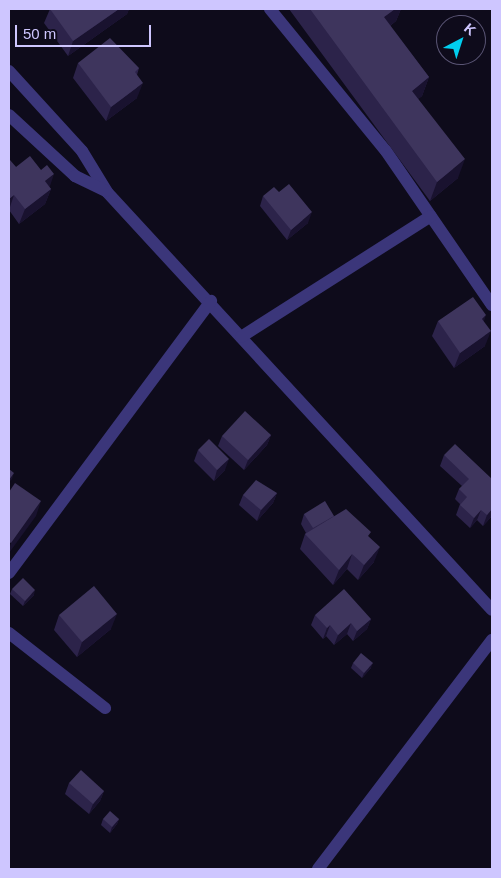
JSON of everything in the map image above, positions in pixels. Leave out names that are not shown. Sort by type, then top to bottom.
[{"type":"street","points":[[270,9],[386,151],[492,305]]},
{"type":"street","points":[[9,71],[82,151],[107,192],[210,301],[492,610]]},
{"type":"street","points":[[9,115],[75,176],[107,192]]},
{"type":"street","points":[[241,337],[431,216]]},
{"type":"street","points":[[9,573],[210,301]]},
{"type":"street","points":[[9,633],[105,708]]},
{"type":"street","points":[[318,869],[492,640]]},
{"type":"building","points":[[50,9],[119,9],[73,41]]},
{"type":"building","points":[[310,9],[395,9],[384,17],[429,77],[412,91],[465,159],[437,182]]},
{"type":"building","points":[[110,38],[139,68],[135,72],[143,83],[111,107],[78,63]]},
{"type":"building","points":[[30,156],[41,170],[47,165],[54,174],[45,181],[51,189],[25,209],[14,195],[9,199],[9,161],[16,167]]},
{"type":"building","points":[[289,184],[312,212],[291,230],[263,196],[274,187],[279,192]]},
{"type":"building","points":[[473,297],[486,315],[482,319],[491,331],[460,353],[438,321]]},
{"type":"building","points":[[245,411],[271,435],[248,460],[222,436]]},
{"type":"building","points":[[209,439],[229,459],[217,470],[198,450]]},
{"type":"building","points":[[455,444],[492,479],[492,509],[487,515],[481,510],[474,518],[460,505],[467,497],[459,489],[469,479],[444,455]]},
{"type":"building","points":[[9,469],[14,473],[9,480]]},
{"type":"building","points":[[256,480],[277,493],[261,510],[243,495]]},
{"type":"building","points":[[15,483],[41,501],[11,543],[9,542],[9,492]]},
{"type":"building","points":[[325,501],[334,516],[313,528],[304,514]]},
{"type":"building","points":[[346,509],[371,532],[368,536],[380,547],[364,565],[352,554],[339,570],[305,534]]},
{"type":"building","points":[[23,578],[35,590],[25,601],[12,589]]},
{"type":"building","points":[[94,586],[117,614],[82,642],[59,615]]},
{"type":"building","points":[[344,589],[371,619],[357,631],[351,623],[338,635],[330,625],[327,628],[315,615]]},
{"type":"building","points":[[361,653],[373,663],[364,673],[353,663]]},
{"type":"building","points":[[81,770],[104,791],[93,804],[69,783]]},
{"type":"building","points":[[110,811],[119,819],[112,827],[103,819]]}]
